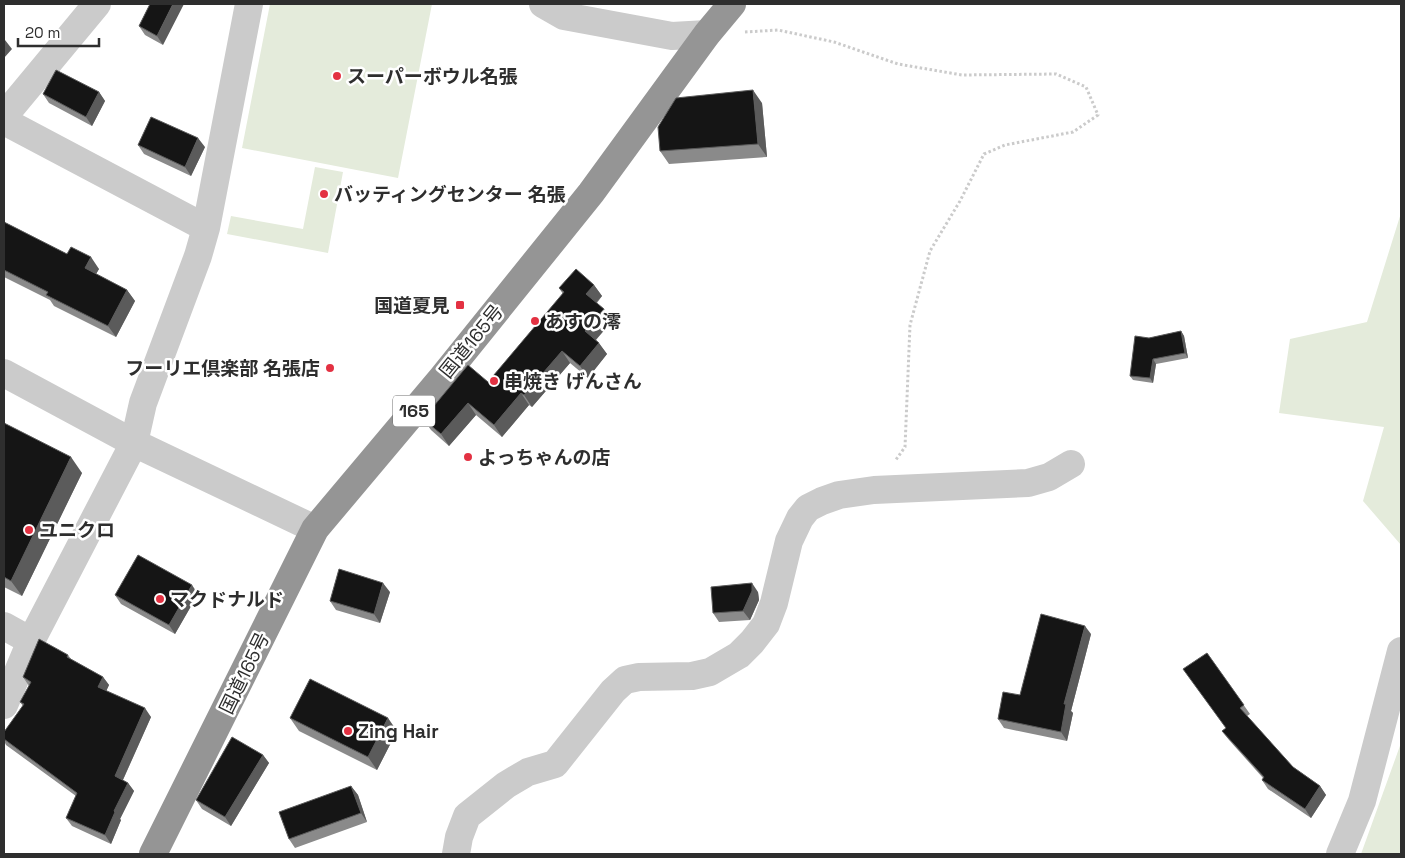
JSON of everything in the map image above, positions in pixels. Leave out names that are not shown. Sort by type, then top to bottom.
[{"type":"highway","name":"国道165号","points":[[153,854],[315,529],[442,378],[584,200],[707,34],[732,4]]},
{"type":"street","points":[[4,116],[97,4]]},
{"type":"street","points":[[4,705],[31,641],[134,442],[142,403],[198,256],[206,228],[249,4]]},
{"type":"street","points":[[543,4],[564,16],[672,36],[707,34]]},
{"type":"street","points":[[4,122],[206,228]]},
{"type":"street","points":[[4,373],[134,442],[315,529]]},
{"type":"street","points":[[456,854],[459,837],[467,816],[506,785],[528,772],[555,764],[613,691],[625,680],[639,677],[692,676],[710,672],[739,655],[766,624],[774,603],[787,550],[800,518],[808,508],[822,500],[838,495],[874,490],[1028,483],[1048,477],[1071,464]]},
{"type":"street","points":[[4,626],[31,641]]},
{"type":"street","points":[[1340,854],[1362,801],[1401,651]]},
{"type":"path","points":[[707,34],[778,30],[834,42],[898,64],[962,75],[1056,74],[1086,86],[1098,115],[1073,132],[1005,145],[984,154],[960,201],[930,251],[910,325],[905,447],[874,490]]},
{"type":"green space","name":"スーパーボウル名張","points":[[270,4],[432,4],[398,178],[242,148]]},
{"type":"green space","name":"バッティングセンター 名張","points":[[315,167],[343,172],[328,253],[227,234],[231,216],[303,229]]},
{"type":"green space","points":[[1401,213],[1401,545],[1363,501],[1384,427],[1279,413],[1290,339],[1367,322]]},
{"type":"green space","points":[[1401,743],[1401,854],[1361,854]]},
{"type":"building","points":[[150,4],[173,4],[157,36],[139,26]]},
{"type":"building","points":[[56,70],[99,92],[86,117],[43,94]]},
{"type":"building","points":[[753,90],[758,144],[660,151],[658,127],[676,98]]},
{"type":"building","points":[[151,117],[198,138],[185,167],[138,145]]},
{"type":"building","points":[[4,222],[67,254],[71,247],[91,257],[85,268],[127,290],[108,326],[46,295],[48,292],[4,270]]},
{"type":"building","points":[[576,269],[594,285],[586,294],[604,309],[585,331],[599,343],[580,366],[562,351],[524,395],[521,393],[494,425],[468,403],[441,434],[423,419],[468,365],[488,382],[564,292],[559,288]]},
{"type":"building","points":[[1181,331],[1185,353],[1153,359],[1150,378],[1130,376],[1135,336],[1149,338]]},
{"type":"building","name":"ユニクロ","points":[[4,423],[71,457],[11,581],[4,577]]},
{"type":"building","name":"マクドナルド","points":[[138,555],[192,585],[169,625],[115,595]]},
{"type":"building","points":[[339,569],[383,583],[374,614],[330,601]]},
{"type":"building","points":[[752,583],[752,591],[743,611],[713,613],[711,587]]},
{"type":"building","points":[[1041,614],[1085,626],[1064,704],[1066,704],[1061,732],[998,719],[1003,692],[1020,695]]},
{"type":"building","points":[[39,639],[103,677],[98,687],[145,708],[115,776],[128,783],[105,835],[66,818],[77,793],[4,739],[4,732],[24,704],[20,702],[31,682],[23,677]]},
{"type":"building","points":[[1207,653],[1244,705],[1240,708],[1293,767],[1320,786],[1305,809],[1262,780],[1264,777],[1222,731],[1226,728],[1183,669]]},
{"type":"building","name":"Zing Hair","points":[[310,679],[388,718],[368,757],[290,718]]},
{"type":"building","points":[[232,737],[263,755],[225,817],[196,800]]},
{"type":"building","points":[[351,786],[361,813],[289,839],[279,812]]},
{"type":"place","name":"スーパーボウル名張","points":[[337,76]]},
{"type":"place","name":"バッティングセンター 名張","points":[[324,194]]},
{"type":"place","name":"国道夏見","points":[[460,305]]},
{"type":"place","name":"あすの澪","points":[[535,321]]},
{"type":"place","name":"フーリエ倶楽部 名張店","points":[[330,368]]},
{"type":"place","name":"串焼き げんさん","points":[[494,381]]},
{"type":"place","name":"よっちゃんの店","points":[[468,457]]},
{"type":"place","name":"ユニクロ","points":[[29,530]]},
{"type":"place","name":"マクドナルド","points":[[160,599]]},
{"type":"place","name":"Zing Hair","points":[[348,731]]}]
